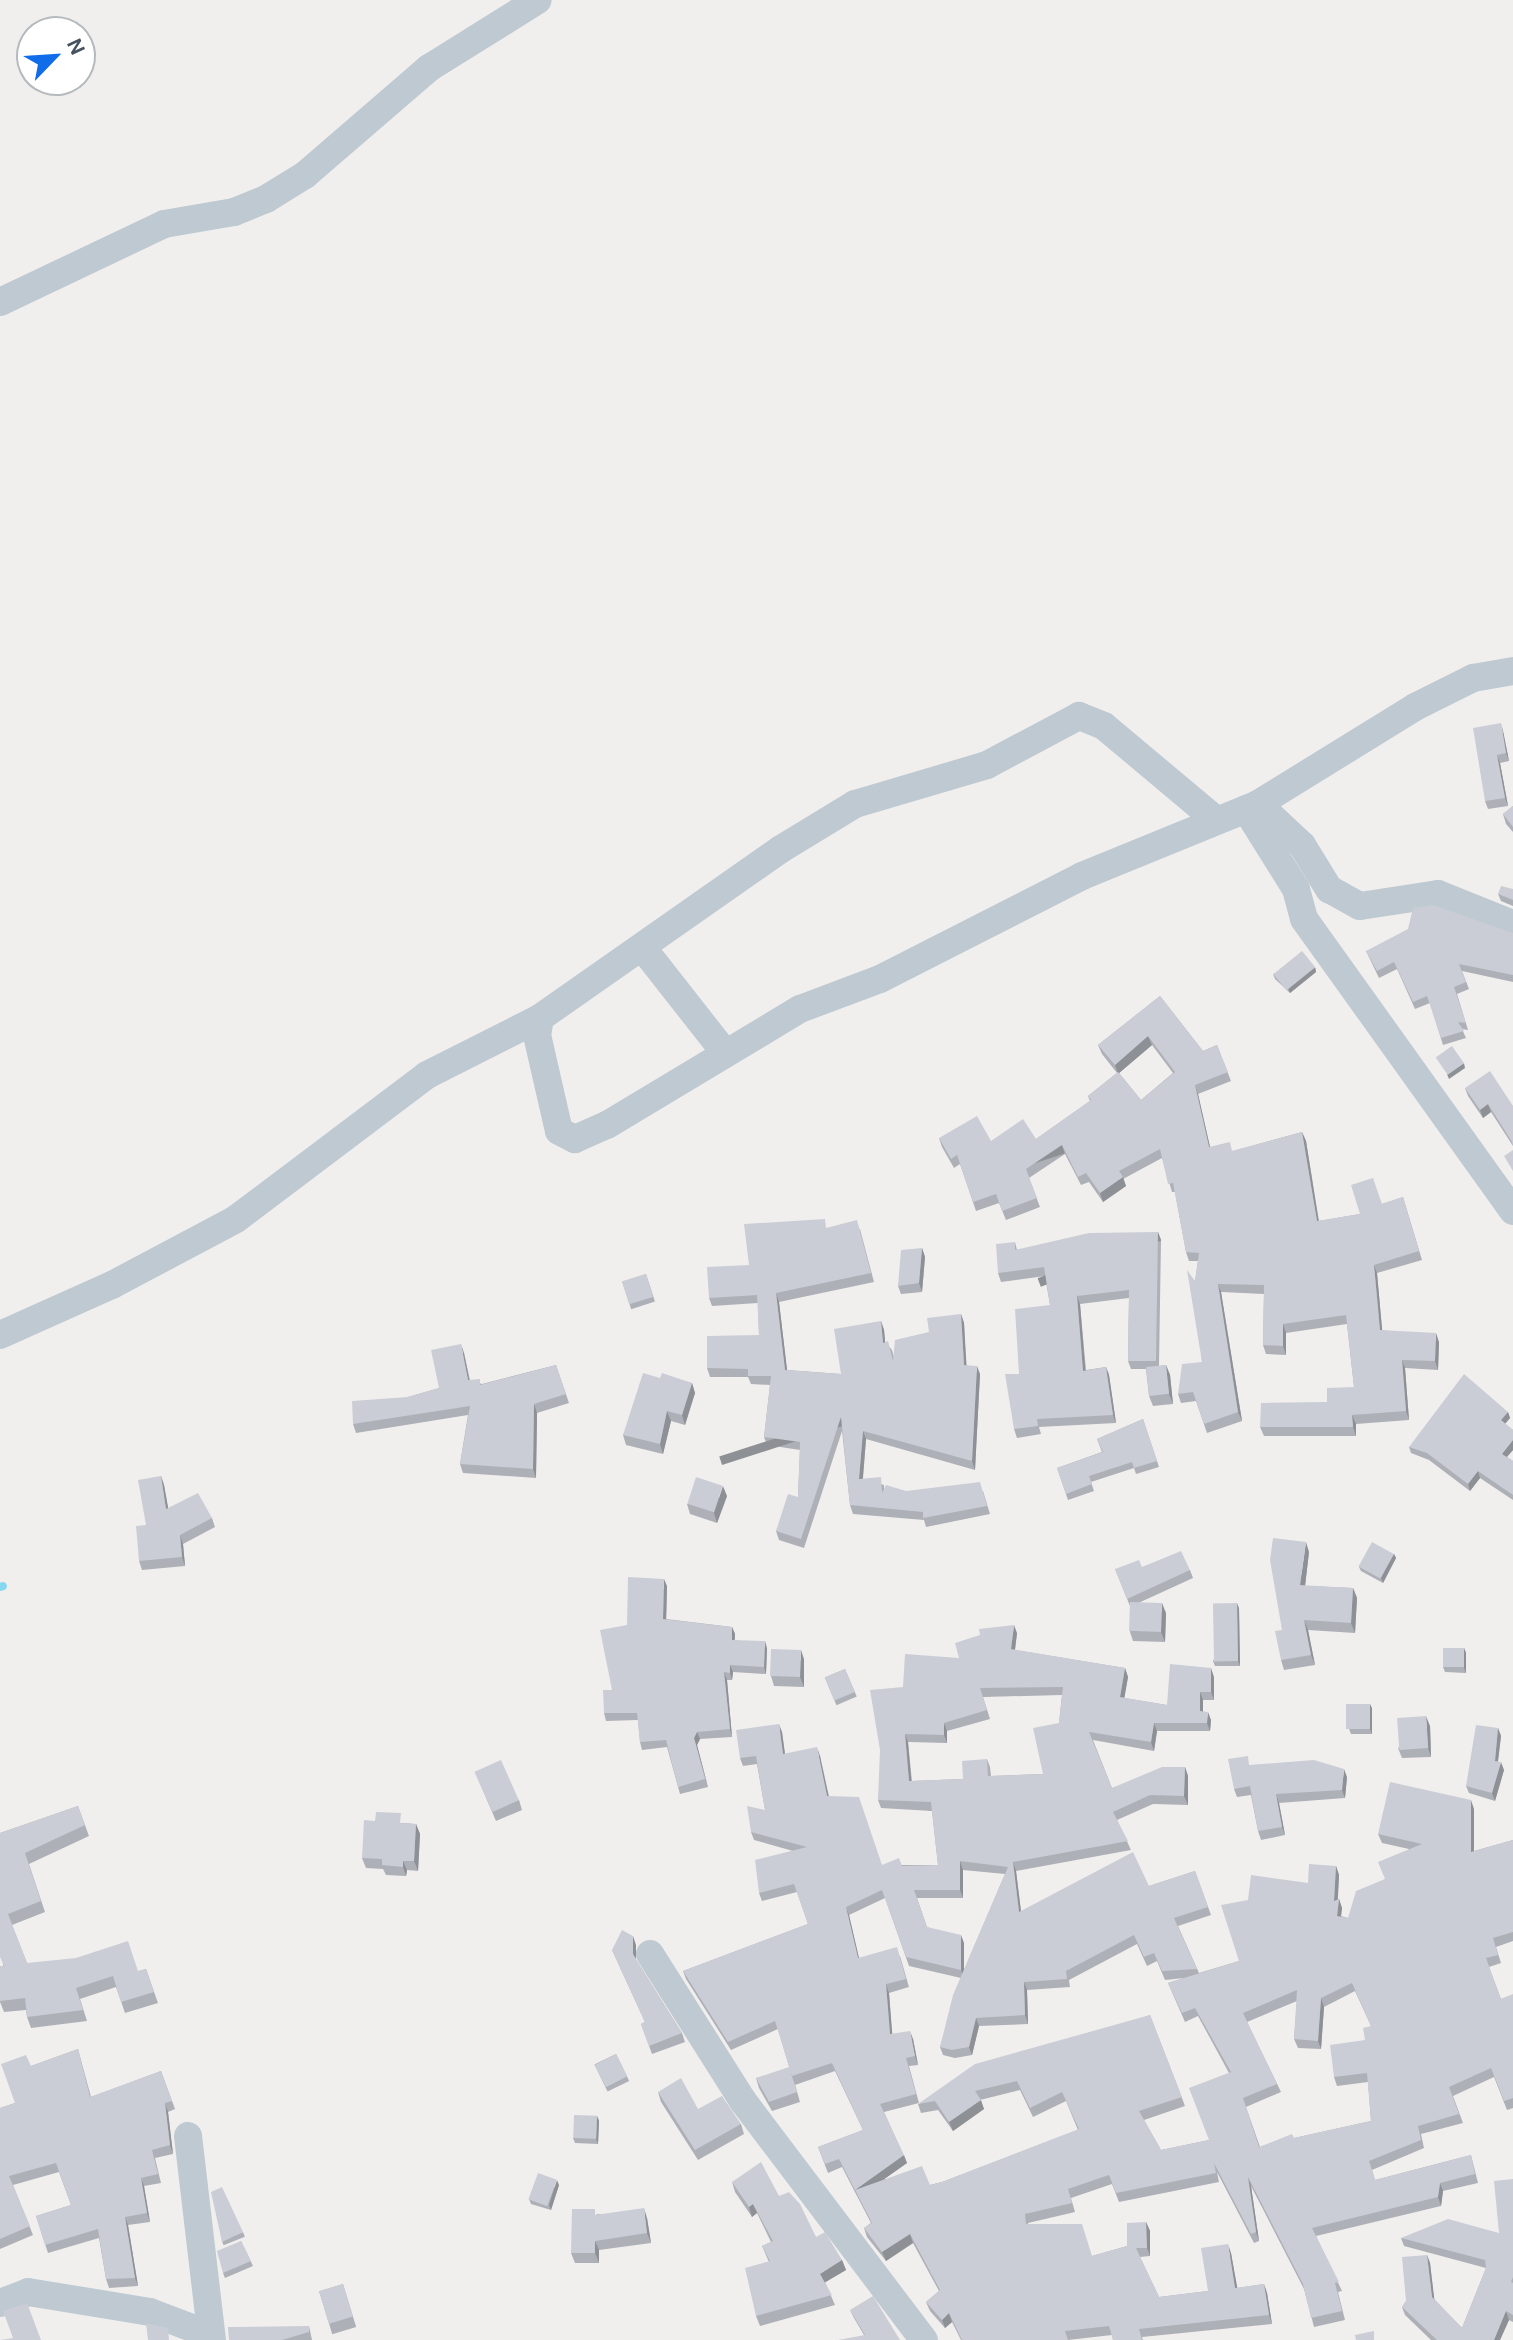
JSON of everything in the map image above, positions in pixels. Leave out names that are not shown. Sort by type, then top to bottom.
[{"type":"street","points":[[0,302],[164,224],[234,212],[266,199],[305,175],[429,68],[538,0]]},
{"type":"street","points":[[540,1018],[537,1035],[552,1113],[566,1138],[575,1139],[607,1125],[800,1009],[880,979],[1082,876],[1252,807],[1415,707],[1473,678],[1513,671]]},
{"type":"street","points":[[0,1335],[112,1285],[236,1219],[427,1075],[540,1018],[828,818],[855,804],[987,765],[1079,716],[1104,726],[1216,820]]},
{"type":"street","points":[[1252,807],[1302,845],[1329,889],[1360,906],[1438,894],[1513,924]]},
{"type":"street","points":[[1252,807],[1296,889],[1311,930],[1513,1211]]},
{"type":"street","points":[[642,947],[725,1053]]},
{"type":"street","points":[[650,1954],[743,2101],[924,2340]]},
{"type":"street","points":[[0,2303],[28,2292],[150,2312],[211,2338],[188,2136]]},
{"type":"building","points":[[1501,723],[1506,753],[1497,755],[1505,798],[1485,801],[1473,728]]},
{"type":"building","points":[[1513,806],[1513,827],[1503,814]]},
{"type":"building","points":[[1501,886],[1513,889],[1513,900],[1498,894]]},
{"type":"building","points":[[1433,905],[1513,933],[1513,975],[1459,964],[1466,982],[1454,987],[1466,1023],[1458,1022],[1464,1031],[1441,1038],[1427,996],[1413,1002],[1394,962],[1377,971],[1366,951],[1408,929],[1413,908]]},
{"type":"building","points":[[1302,951],[1315,967],[1286,991],[1273,974]]},
{"type":"building","points":[[1160,996],[1203,1051],[1217,1045],[1228,1072],[1195,1085],[1209,1147],[1230,1142],[1232,1151],[1302,1132],[1317,1221],[1360,1214],[1351,1185],[1373,1178],[1382,1204],[1403,1197],[1419,1251],[1374,1265],[1380,1330],[1436,1333],[1435,1361],[1402,1360],[1406,1411],[1352,1415],[1353,1427],[1260,1427],[1261,1403],[1327,1402],[1327,1388],[1354,1387],[1346,1315],[1283,1324],[1283,1346],[1263,1345],[1264,1285],[1218,1284],[1238,1412],[1204,1424],[1193,1392],[1178,1394],[1182,1364],[1202,1362],[1187,1270],[1195,1281],[1199,1253],[1186,1252],[1173,1183],[1168,1184],[1160,1149],[1119,1171],[1123,1177],[1100,1193],[1086,1173],[1078,1177],[1062,1145],[1026,1169],[1037,1198],[1002,1211],[996,1194],[973,1202],[957,1155],[951,1159],[939,1138],[977,1116],[991,1141],[1023,1119],[1036,1139],[1091,1100],[1088,1096],[1118,1072],[1141,1100],[1175,1072],[1148,1036],[1115,1065],[1098,1045]]},
{"type":"building","points":[[1452,1046],[1464,1063],[1448,1075],[1436,1057]]},
{"type":"building","points":[[1490,1071],[1513,1106],[1513,1146],[1488,1104],[1480,1110],[1465,1088]]},
{"type":"building","points":[[1513,1150],[1513,1171],[1504,1156]]},
{"type":"building","points":[[825,1219],[826,1228],[857,1220],[871,1273],[776,1293],[785,1370],[841,1374],[834,1329],[881,1321],[883,1343],[888,1341],[893,1361],[895,1340],[929,1332],[927,1318],[961,1314],[964,1365],[977,1366],[972,1461],[863,1431],[859,1479],[881,1477],[882,1493],[886,1485],[906,1491],[980,1482],[987,1506],[923,1518],[923,1512],[850,1505],[841,1417],[801,1539],[776,1531],[788,1494],[798,1497],[800,1442],[764,1437],[771,1376],[748,1376],[748,1369],[707,1368],[707,1336],[759,1335],[757,1295],[709,1298],[707,1267],[749,1265],[744,1224]]},
{"type":"building","points":[[1158,1232],[1156,1361],[1128,1361],[1129,1290],[1077,1296],[1083,1371],[1106,1367],[1113,1415],[1037,1419],[1038,1426],[1014,1429],[1005,1374],[1019,1374],[1015,1309],[1050,1305],[1044,1267],[998,1273],[996,1244],[1015,1242],[1015,1250],[1089,1233]]},
{"type":"building","points":[[922,1248],[919,1283],[898,1286],[901,1250]]},
{"type":"building","points":[[646,1274],[653,1297],[629,1304],[622,1281]]},
{"type":"building","points":[[461,1344],[468,1380],[480,1379],[480,1385],[556,1365],[566,1394],[534,1404],[533,1469],[460,1464],[470,1406],[353,1424],[352,1401],[408,1397],[439,1388],[431,1350]]},
{"type":"building","points":[[1166,1365],[1169,1394],[1149,1396],[1146,1367]]},
{"type":"building","points":[[643,1373],[660,1378],[662,1373],[692,1383],[682,1415],[667,1411],[660,1444],[623,1435]]},
{"type":"building","points":[[1464,1374],[1508,1412],[1501,1420],[1513,1430],[1513,1440],[1502,1454],[1513,1461],[1513,1495],[1478,1471],[1468,1484],[1427,1453],[1409,1447]]},
{"type":"building","points":[[1143,1419],[1157,1461],[1134,1468],[1132,1462],[1089,1476],[1092,1484],[1066,1494],[1057,1468],[1103,1452],[1097,1439]]},
{"type":"building","points":[[161,1476],[166,1509],[198,1493],[212,1518],[180,1535],[182,1557],[139,1561],[136,1526],[146,1525],[138,1480]]},
{"type":"building","points":[[696,1477],[723,1486],[714,1512],[687,1504]]},
{"type":"building","points":[[1273,1538],[1306,1542],[1300,1585],[1353,1588],[1351,1623],[1304,1620],[1311,1655],[1281,1660],[1275,1631],[1282,1630],[1270,1560]]},
{"type":"building","points":[[1372,1542],[1394,1554],[1380,1579],[1358,1566]]},
{"type":"building","points":[[1181,1551],[1190,1570],[1127,1599],[1115,1569],[1139,1560],[1142,1567]]},
{"type":"building","points":[[628,1577],[664,1579],[663,1619],[732,1627],[732,1640],[765,1641],[764,1667],[730,1665],[730,1673],[724,1672],[730,1729],[697,1732],[694,1738],[705,1779],[678,1787],[666,1740],[640,1742],[637,1713],[604,1713],[603,1690],[612,1690],[600,1630],[627,1625]]},
{"type":"building","points":[[1130,1602],[1162,1603],[1161,1632],[1129,1631]]},
{"type":"building","points":[[1213,1603],[1237,1603],[1238,1661],[1214,1661]]},
{"type":"building","points":[[1014,1625],[1011,1649],[1125,1668],[1120,1697],[1167,1705],[1170,1664],[1211,1668],[1211,1692],[1200,1692],[1200,1711],[1208,1712],[1207,1723],[1154,1723],[1151,1742],[1089,1732],[1112,1788],[1162,1767],[1185,1767],[1184,1796],[1150,1795],[1113,1812],[1128,1841],[1013,1862],[1019,1912],[1133,1852],[1149,1886],[1195,1871],[1208,1907],[1174,1918],[1197,1969],[1162,1971],[1154,1953],[1144,1957],[1134,1935],[1066,1971],[1067,1979],[1024,1982],[1025,2015],[976,2018],[969,2047],[952,2050],[940,2047],[953,1995],[1008,1867],[960,1861],[960,1890],[914,1890],[927,1927],[961,1935],[961,1970],[906,1957],[882,1890],[846,1907],[858,1958],[897,1947],[906,1979],[886,1984],[890,2034],[910,2031],[915,2056],[906,2058],[916,2094],[880,2104],[904,2155],[855,2190],[839,2159],[825,2164],[818,2147],[863,2130],[832,2063],[792,2076],[775,2021],[728,2042],[683,1971],[808,1924],[794,1884],[759,1893],[755,1860],[807,1847],[751,1832],[747,1806],[765,1810],[756,1756],[740,1758],[736,1730],[779,1724],[783,1754],[817,1747],[827,1796],[859,1797],[882,1865],[899,1858],[902,1866],[938,1865],[931,1802],[878,1800],[880,1750],[870,1690],[903,1687],[905,1654],[959,1658],[955,1643],[980,1635],[979,1629]],"holes":[[[1063,1687],[1059,1723],[1033,1728],[1043,1774],[988,1776],[987,1759],[962,1761],[963,1779],[909,1781],[905,1734],[944,1735],[944,1723],[987,1710],[980,1688]]]},
{"type":"building","points":[[1443,1648],[1464,1648],[1464,1667],[1443,1667]]},
{"type":"building","points":[[771,1649],[801,1650],[800,1677],[770,1676]]},
{"type":"building","points":[[845,1669],[855,1692],[835,1701],[825,1678]]},
{"type":"building","points":[[1346,1704],[1370,1704],[1370,1729],[1346,1729]]},
{"type":"building","points":[[1426,1716],[1428,1748],[1399,1750],[1397,1718]]},
{"type":"building","points":[[1476,1725],[1498,1728],[1495,1761],[1501,1762],[1492,1793],[1466,1786]]},
{"type":"building","points":[[1248,1756],[1249,1765],[1314,1760],[1344,1769],[1342,1790],[1276,1794],[1282,1827],[1258,1831],[1250,1786],[1234,1789],[1228,1759]]},
{"type":"building","points":[[501,1760],[519,1800],[492,1812],[475,1772]]},
{"type":"building","points":[[1390,1782],[1471,1800],[1471,1852],[1513,1840],[1513,1932],[1493,1938],[1498,1955],[1486,1958],[1501,1999],[1513,1994],[1513,2098],[1504,2101],[1491,2068],[1449,2087],[1459,2114],[1418,2126],[1421,2140],[1369,2161],[1375,2180],[1471,2155],[1475,2174],[1440,2183],[1438,2197],[1312,2228],[1339,2282],[1335,2283],[1342,2311],[1311,2318],[1303,2284],[1248,2177],[1256,2232],[1251,2234],[1214,2163],[1216,2173],[1116,2193],[1109,2175],[1068,2189],[1072,2203],[1025,2214],[1026,2224],[1082,2224],[1092,2256],[1127,2246],[1127,2223],[1146,2222],[1147,2248],[1136,2248],[1159,2297],[1208,2291],[1201,2248],[1228,2244],[1235,2288],[1264,2284],[1269,2315],[1139,2329],[1142,2340],[1113,2340],[1109,2326],[1065,2331],[1068,2340],[962,2340],[949,2313],[942,2320],[926,2302],[940,2290],[910,2234],[882,2252],[864,2228],[872,2223],[855,2190],[922,2166],[930,2185],[942,2182],[1079,2129],[1062,2092],[1030,2108],[1017,2081],[975,2091],[981,2100],[949,2122],[935,2101],[918,2104],[975,2064],[1150,2015],[1182,2097],[1139,2111],[1161,2150],[1209,2140],[1189,2088],[1231,2072],[1195,2008],[1182,2013],[1168,1983],[1239,1961],[1221,1905],[1248,1900],[1251,1875],[1308,1883],[1309,1864],[1336,1866],[1334,1901],[1339,1899],[1337,1916],[1348,1918],[1356,1891],[1385,1879],[1378,1862],[1422,1844],[1378,1834]],"holes":[[[1352,1983],[1371,2026],[1363,2028],[1365,2040],[1330,2045],[1334,2077],[1367,2073],[1371,2121],[1294,2138],[1292,2134],[1259,2147],[1243,2098],[1277,2084],[1243,2013],[1297,1990],[1294,2039],[1318,2041],[1321,1998]]]},
{"type":"building","points":[[78,1806],[85,1825],[25,1853],[41,1901],[8,1914],[27,1963],[76,1958],[128,1941],[138,1971],[146,1969],[154,1992],[121,2002],[113,1976],[76,1988],[83,2010],[27,2017],[25,1998],[0,2001],[0,1966],[4,1966],[0,1957],[0,1833]]},
{"type":"building","points":[[376,1812],[401,1813],[400,1823],[416,1824],[414,1861],[403,1861],[403,1867],[382,1865],[382,1859],[362,1858],[364,1820],[375,1821]]},
{"type":"building","points":[[622,1930],[633,1936],[633,1954],[682,2033],[649,2046],[641,2024],[645,2022],[612,1950]]},
{"type":"building","points":[[78,2049],[90,2097],[161,2071],[172,2101],[165,2103],[170,2145],[152,2150],[158,2174],[141,2178],[147,2213],[125,2217],[135,2278],[106,2279],[98,2229],[45,2245],[36,2216],[71,2205],[56,2163],[9,2176],[30,2226],[0,2239],[0,2108],[15,2103],[1,2064],[26,2055],[31,2066]]},
{"type":"building","points":[[616,2054],[627,2076],[606,2087],[595,2065]]},
{"type":"building","points":[[789,2067],[797,2092],[769,2102],[756,2078]]},
{"type":"building","points":[[681,2078],[698,2109],[722,2096],[741,2124],[695,2150],[658,2092]]},
{"type":"building","points":[[574,2115],[597,2116],[596,2139],[573,2138]]},
{"type":"building","points":[[761,2162],[779,2196],[789,2192],[800,2204],[816,2237],[825,2232],[842,2260],[820,2274],[832,2295],[756,2316],[745,2268],[770,2261],[762,2246],[773,2241],[753,2204],[749,2207],[732,2182]]},
{"type":"building","points":[[538,2173],[557,2180],[547,2206],[528,2199]]},
{"type":"building","points":[[1513,2179],[1513,2315],[1506,2311],[1494,2340],[1437,2340],[1402,2307],[1406,2301],[1402,2257],[1427,2255],[1432,2297],[1462,2328],[1486,2268],[1485,2260],[1401,2238],[1448,2219],[1499,2233],[1494,2181]]},
{"type":"building","points":[[222,2187],[243,2232],[222,2242],[211,2192]]},
{"type":"building","points":[[644,2208],[647,2233],[595,2241],[595,2253],[571,2253],[572,2209],[595,2209],[595,2215]]},
{"type":"building","points":[[241,2241],[251,2261],[223,2273],[217,2251]]},
{"type":"building","points":[[343,2284],[353,2317],[329,2324],[319,2291]]},
{"type":"building","points":[[873,2296],[900,2340],[838,2340],[865,2335],[850,2310]]},
{"type":"building","points":[[27,2303],[41,2340],[0,2340],[13,2338],[3,2311]]},
{"type":"building","points":[[146,2323],[168,2328],[169,2340],[148,2340]]},
{"type":"building","points":[[309,2326],[309,2332],[282,2340],[229,2340],[228,2327]]},
{"type":"building","points":[[1374,2331],[1374,2340],[1356,2340],[1355,2335]]}]
